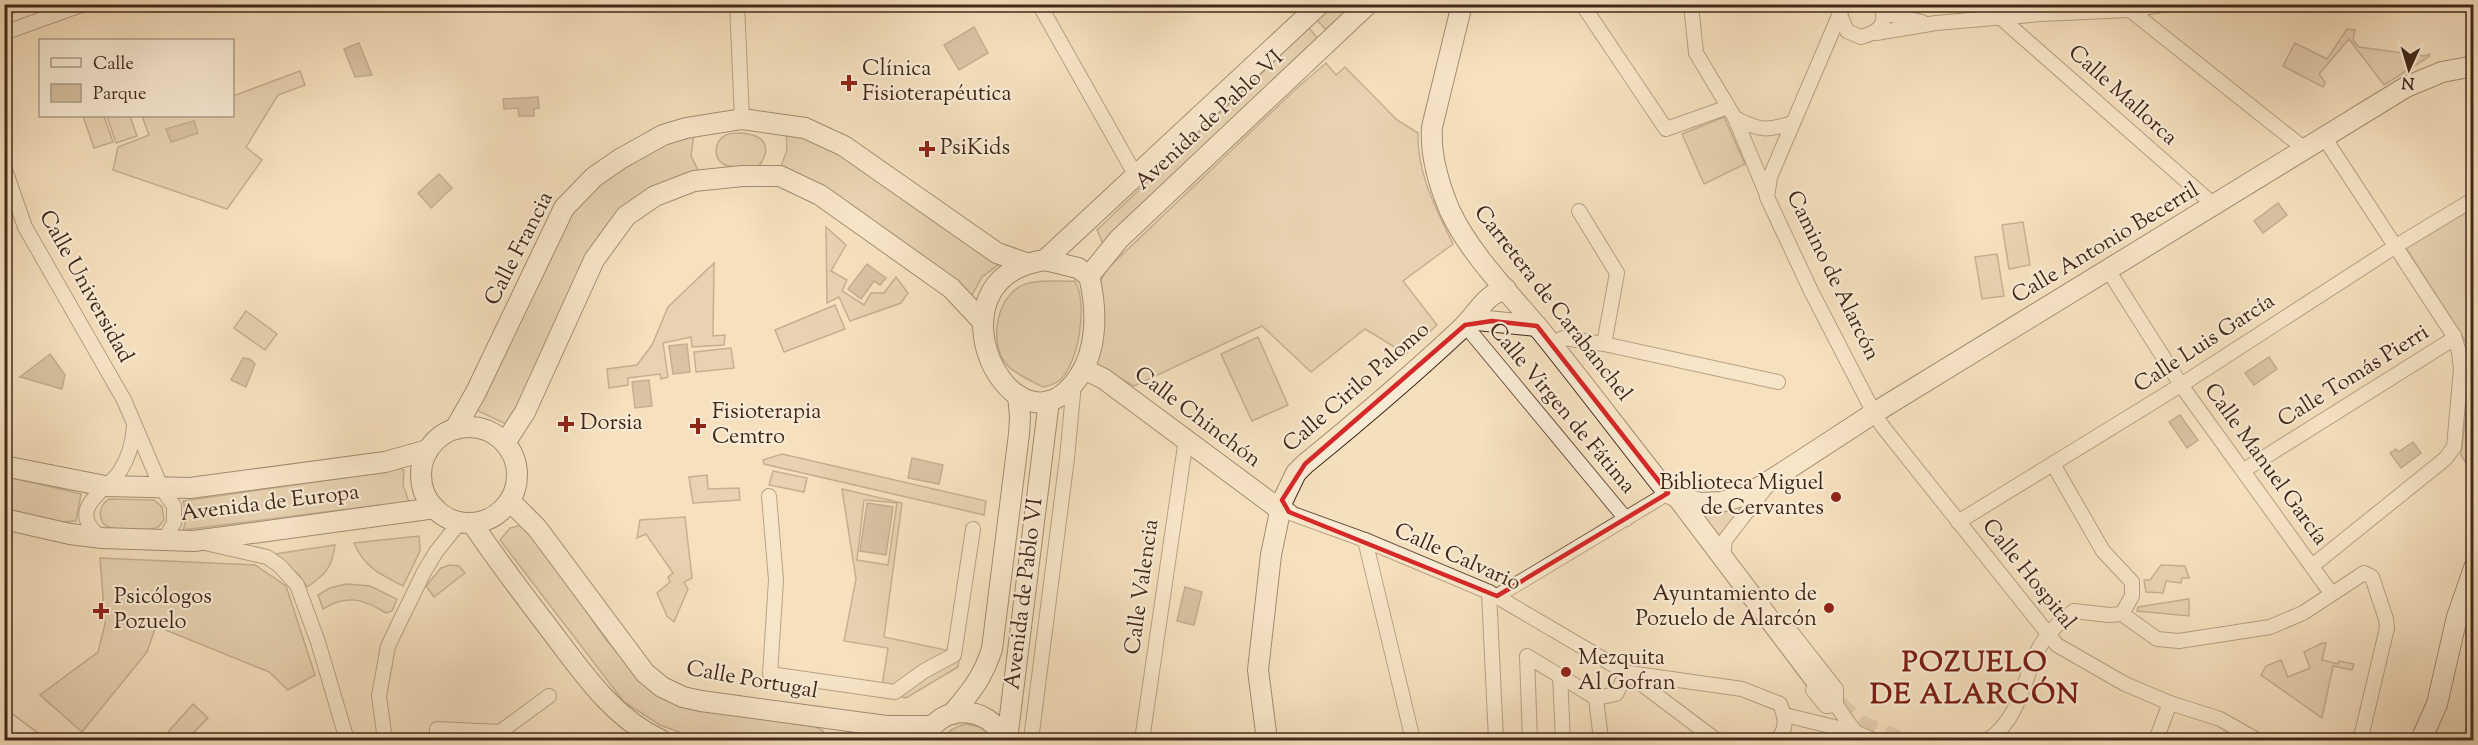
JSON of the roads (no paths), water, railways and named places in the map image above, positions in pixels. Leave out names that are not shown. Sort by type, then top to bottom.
[{"type":"street","points":[[4,33],[84,4]]},
{"type":"street","points":[[736,4],[742,119]]},
{"type":"street","points":[[1039,4],[1136,176]]},
{"type":"street","name":"Avenida de Pablo VI","points":[[1031,741],[1079,376],[1090,349],[1095,315],[1089,276],[1119,239],[1368,4]]},
{"type":"street","points":[[1582,4],[1666,129],[1731,112],[1756,129],[1770,130],[1793,123]]},
{"type":"street","points":[[1691,4],[1696,53],[1731,112],[1767,197]]},
{"type":"street","points":[[1843,11],[1847,31],[1861,37],[1936,23],[2130,10],[2167,4]]},
{"type":"street","points":[[1881,5],[1892,15],[1919,22],[1936,23]]},
{"type":"street","points":[[1876,33],[1882,25],[1884,15],[1881,5]]},
{"type":"street","name":"Avenida de Pablo VI","points":[[929,734],[941,718],[952,714],[977,684],[985,671],[992,649],[1019,434],[1018,395],[1001,379],[991,364],[984,339],[985,309],[994,288],[1002,280],[1036,262],[1136,176],[1313,8]]},
{"type":"street","points":[[2130,10],[2306,150]]},
{"type":"street","name":"Carretera de Carabanchel","points":[[1459,11],[1432,127],[1431,144],[1434,164],[1450,210],[1464,236],[1723,556],[1855,732]]},
{"type":"street","name":"Camino de Alarcón","points":[[1843,11],[1770,177],[1767,197],[1811,291],[1875,412]]},
{"type":"street","name":"Calle Mallorca","points":[[2001,18],[2215,206]]},
{"type":"street","name":"Calle Antonio Becerril","points":[[1672,495],[1700,502],[1721,502],[1742,496],[1772,480],[1875,412],[2406,87],[2442,72],[2473,64]]},
{"type":"street","name":"Calle Francia","points":[[455,429],[476,392],[564,208],[594,177],[620,159],[663,135],[686,128],[742,119],[805,128],[844,146],[997,253],[1036,262]]},
{"type":"street","points":[[2312,566],[2445,459],[2454,447],[2461,361],[2454,336],[2326,137]]},
{"type":"street","name":"Calle Universidad","points":[[4,167],[25,227],[109,373],[162,489],[174,506],[174,523],[164,540]]},
{"type":"street","points":[[505,443],[525,412],[594,260],[608,239],[626,216],[655,196],[694,181],[742,176],[780,176],[820,195],[951,288],[983,322]]},
{"type":"street","name":"Calle Luis García","points":[[1958,522],[2181,385],[2396,246],[2474,199]]},
{"type":"street","points":[[1579,211],[1617,273],[1604,344]]},
{"type":"street","points":[[1036,262],[1078,268],[1089,276]]},
{"type":"street","name":"Calle Manuel García","points":[[2108,270],[2181,385],[2331,593]]},
{"type":"street","name":"Calle Cirilo Palomo","points":[[1267,741],[1258,670],[1283,511],[1296,473],[1471,323],[1500,305],[1505,297],[1506,289]]},
{"type":"street","points":[[1471,323],[1537,326]]},
{"type":"street","name":"Calle Virgen de Fátima","points":[[1471,323],[1626,519]]},
{"type":"street","name":"Calle Tomás Pierri","points":[[2244,471],[2450,341],[2454,336]]},
{"type":"street","points":[[1551,344],[1563,338],[1604,344],[1778,382]]},
{"type":"street","points":[[1018,395],[1037,403],[1049,401],[1060,396],[1079,376]]},
{"type":"street","name":"Calle Chinchón","points":[[1079,376],[1104,379],[1262,498],[1283,511]]},
{"type":"street","name":"Avenida de Pablo VI","points":[[1005,741],[1049,401]]},
{"type":"street","name":"Calle Hospital","points":[[1875,412],[1883,427],[2057,645],[2125,684],[2170,703],[2220,719],[2257,741]]},
{"type":"street","points":[[102,538],[91,526],[88,513],[92,498],[119,473],[129,456],[133,443],[134,424]]},
{"type":"street","points":[[469,427],[495,434],[505,443],[512,453],[518,476],[510,501],[494,517],[466,522],[446,517],[435,508],[427,498],[421,474],[428,450],[440,437],[455,429],[469,427]]},
{"type":"street","name":"Calle Valencia","points":[[1142,741],[1186,439]]},
{"type":"street","name":"Avenida de Europa","points":[[4,466],[105,486],[190,488],[385,462],[428,450]]},
{"type":"street","points":[[2053,464],[2103,551],[2132,582],[2132,596],[2122,614]]},
{"type":"street","name":"Calle Antonio Becerril","points":[[1723,556],[1725,540],[1772,480]]},
{"type":"street","points":[[1496,741],[1493,594],[1672,495]]},
{"type":"street","points":[[770,496],[776,579],[770,674],[895,692],[924,671],[954,655],[973,529]]},
{"type":"street","name":"Calle Portugal","points":[[510,501],[537,528],[645,673],[662,687],[682,697],[929,734]]},
{"type":"street","name":"Avenida de Europa","points":[[4,519],[70,534],[102,538],[194,541],[435,508]]},
{"type":"street","name":"Calle Calvario","points":[[1283,511],[1365,540],[1493,594],[1627,672]]},
{"type":"street","points":[[385,741],[379,696],[388,646],[436,552],[466,522]]},
{"type":"street","points":[[466,522],[581,670],[627,721],[661,741]]},
{"type":"street","points":[[1365,540],[1413,741]]},
{"type":"street","points":[[194,541],[267,557],[280,566],[297,585],[318,642],[347,741]]},
{"type":"street","points":[[2421,741],[2437,704],[2457,617],[2474,568]]},
{"type":"street","points":[[1988,741],[2003,726],[2018,703],[2038,650],[2057,623],[2074,611],[2109,615],[2122,614],[2157,639],[2179,641],[2270,627],[2303,613],[2364,573],[2372,577],[2387,628],[2362,733],[2358,741]]},
{"type":"street","points":[[1530,741],[1527,656],[1596,698],[1616,694],[1627,672]]},
{"type":"street","points":[[1627,672],[1742,689],[1780,704],[1785,715],[1785,729],[1778,741]]},
{"type":"street","points":[[1627,672],[1716,741]]},
{"type":"street","points":[[1560,675],[1563,741]]},
{"type":"street","points":[[1596,698],[1601,741]]},
{"type":"street","points":[[2156,741],[2170,703]]},
{"type":"street","points":[[436,741],[436,729],[500,732],[544,704]]},
{"type":"street","points":[[952,714],[974,714],[986,718],[997,728],[1005,741]]},
{"type":"street","points":[[1785,715],[1855,732],[1873,741]]},
{"type":"street","points":[[4,717],[35,741]]},
{"type":"tunnel","points":[[1835,702],[1860,725],[1898,740]]},
{"type":"tram line","points":[[4,16],[38,4]]},
{"type":"place","name":"Clínica Fisioterapéutica","points":[[849,83]]},
{"type":"place","name":"PsiKids","points":[[927,149]]},
{"type":"place","name":"Dorsia","points":[[566,424]]},
{"type":"place","name":"Fisioterapia Cemtro","points":[[698,426]]},
{"type":"place","name":"Biblioteca Miguel de Cervantes","points":[[1836,497]]},
{"type":"place","name":"Ayuntamiento de Pozuelo de Alarcón","points":[[1829,608]]},
{"type":"place","name":"Psicólogos Pozuelo","points":[[101,611]]},
{"type":"place","name":"Mezquita Al Gofran","points":[[1566,672]]},
{"type":"district","name":"POZUELO DE ALARCÓN","points":[[1975,680]]}]
